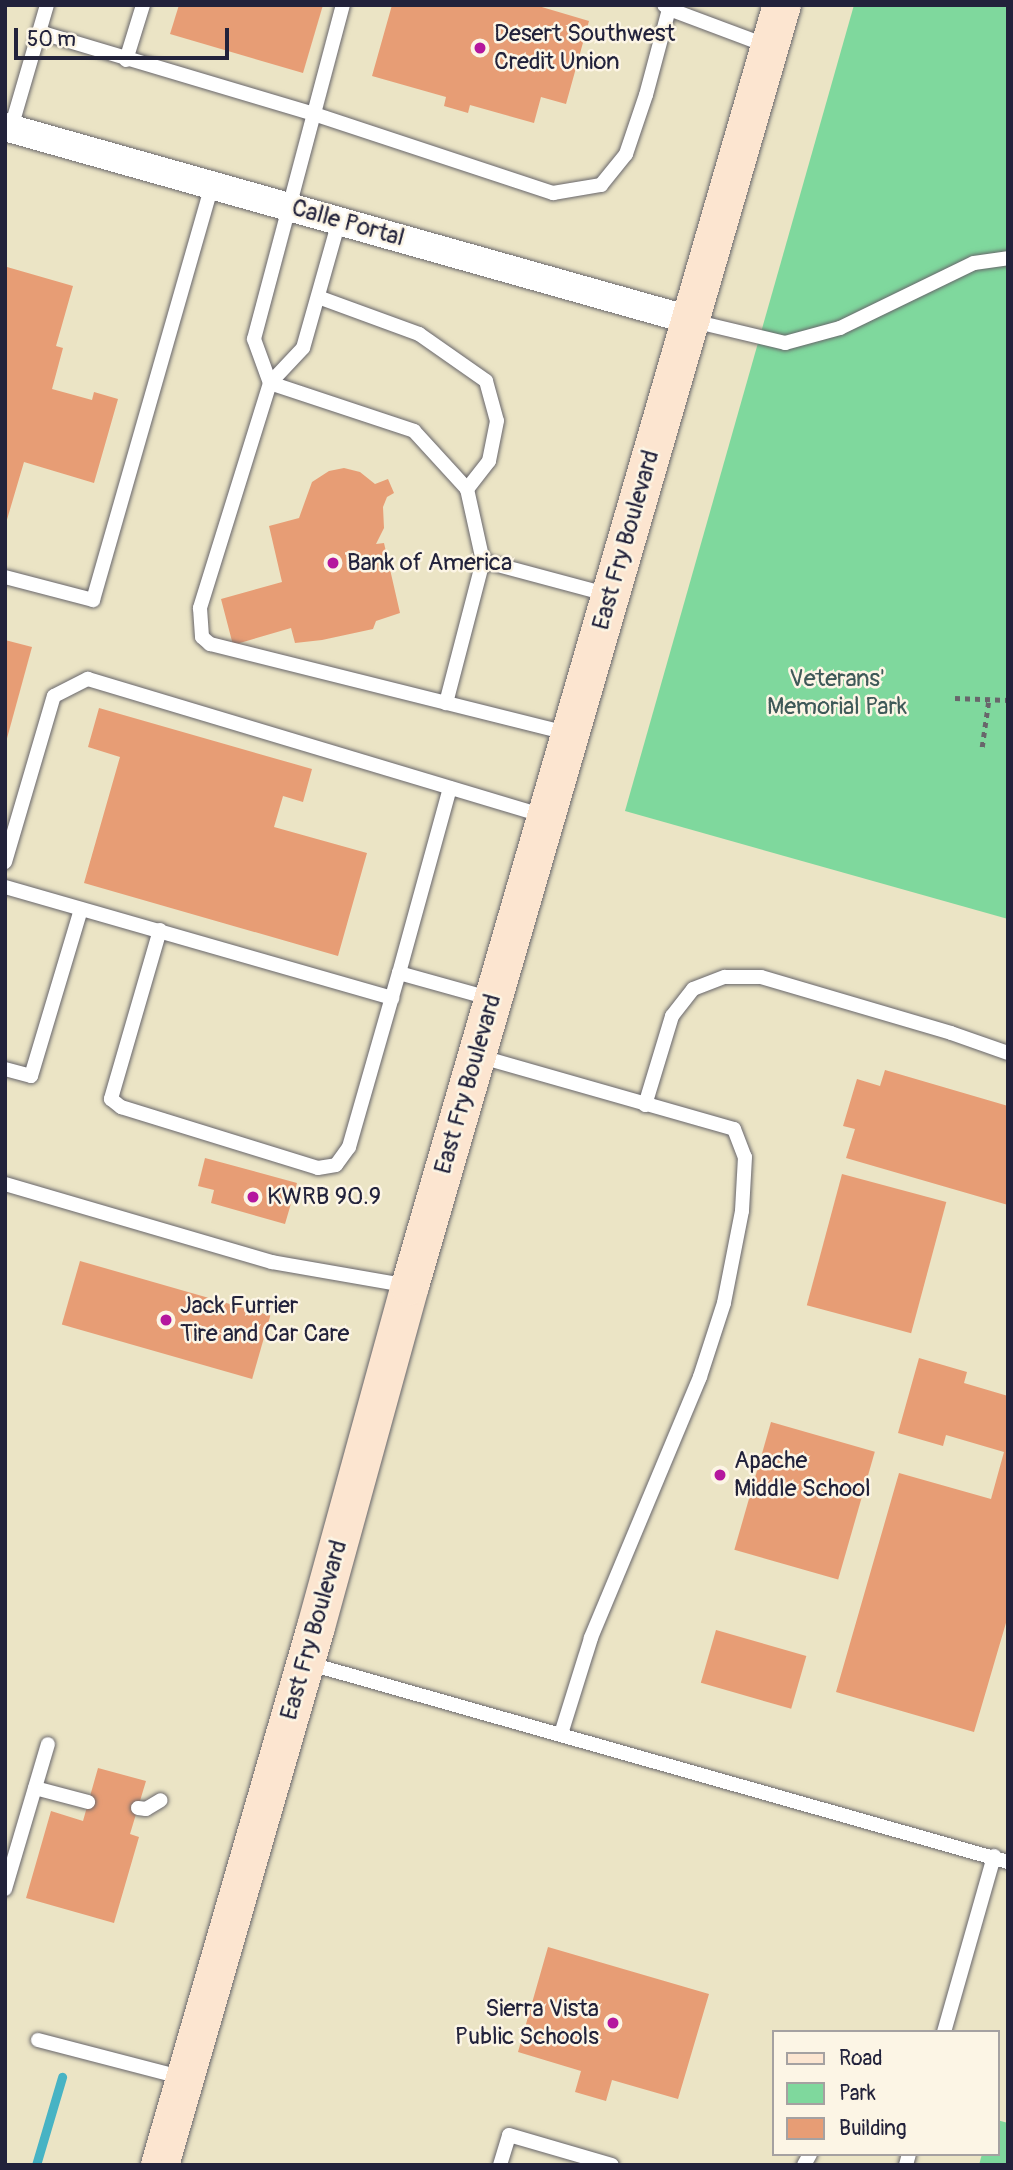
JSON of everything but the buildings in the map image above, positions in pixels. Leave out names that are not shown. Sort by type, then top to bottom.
[{"type":"main road","name":"East Fry Boulevard","points":[[160,2165],[410,1286],[782,5]]},
{"type":"street","name":"Calle Portal","points":[[8,127],[690,320]]},
{"type":"lane","points":[[8,127],[47,5]]},
{"type":"lane","points":[[126,60],[143,5]]},
{"type":"lane","points":[[270,383],[254,339],[343,5]]},
{"type":"lane","points":[[39,32],[314,114],[553,193],[601,185],[626,154],[646,95],[666,7],[770,47]]},
{"type":"lane","points":[[5,577],[93,600],[212,185]]},
{"type":"lane","points":[[339,220],[303,348],[270,383],[200,608],[202,637],[211,644],[570,734]]},
{"type":"lane","points":[[690,320],[785,343],[840,328],[974,263],[1008,258]]},
{"type":"lane","points":[[318,297],[419,334],[486,381],[497,421],[489,461],[467,489]]},
{"type":"lane","points":[[270,383],[414,431],[467,489],[483,561],[446,703]]},
{"type":"lane","points":[[483,561],[610,595]]},
{"type":"lane","points":[[5,862],[54,696],[88,679],[546,816]]},
{"type":"lane","points":[[160,930],[111,1099],[121,1107],[318,1168],[336,1165],[349,1147],[450,788]]},
{"type":"lane","points":[[5,887],[392,998]]},
{"type":"lane","points":[[5,1069],[31,1076],[81,909]]},
{"type":"lane","points":[[399,973],[493,999]]},
{"type":"lane","points":[[645,1105],[672,1016],[693,989],[725,977],[761,977],[951,1032],[1008,1053]]},
{"type":"lane","points":[[477,1055],[734,1129],[745,1157],[742,1211],[724,1303],[700,1377],[591,1638],[561,1734]]},
{"type":"lane","points":[[5,1184],[272,1262],[410,1286]]},
{"type":"lane","points":[[305,1662],[1001,1859],[945,2030]]},
{"type":"lane","points":[[5,1889],[48,1744]]},
{"type":"lane","points":[[35,1788],[88,1802]]},
{"type":"lane","points":[[138,1808],[146,1809],[162,1800]]},
{"type":"lane","points":[[38,2040],[185,2079]]},
{"type":"lane","points":[[500,2165],[509,2134],[612,2165]]},
{"type":"path","points":[[982,747],[989,697]]},
{"type":"path","points":[[955,698],[1008,699]]},
{"type":"green space","name":"Veterans' Memorial Park","points":[[854,5],[1008,5],[1008,919],[625,811]]},
{"type":"green space","points":[[999,2121],[1008,2123],[1008,2165],[979,2165],[981,2156],[999,2156]]},
{"type":"waterway","points":[[36,2165],[62,2077]]},
{"type":"place","name":"Desert Southwest Credit Union","points":[[480,48]]},
{"type":"place","name":"Bank of America","points":[[333,563]]},
{"type":"place","name":"KWRB 90.9","points":[[253,1197]]},
{"type":"place","name":"Jack Furrier Tire and Car Care","points":[[166,1320]]},
{"type":"place","name":"Apache Middle School","points":[[720,1475]]},
{"type":"place","name":"Sierra Vista Public Schools","points":[[613,2023]]}]
